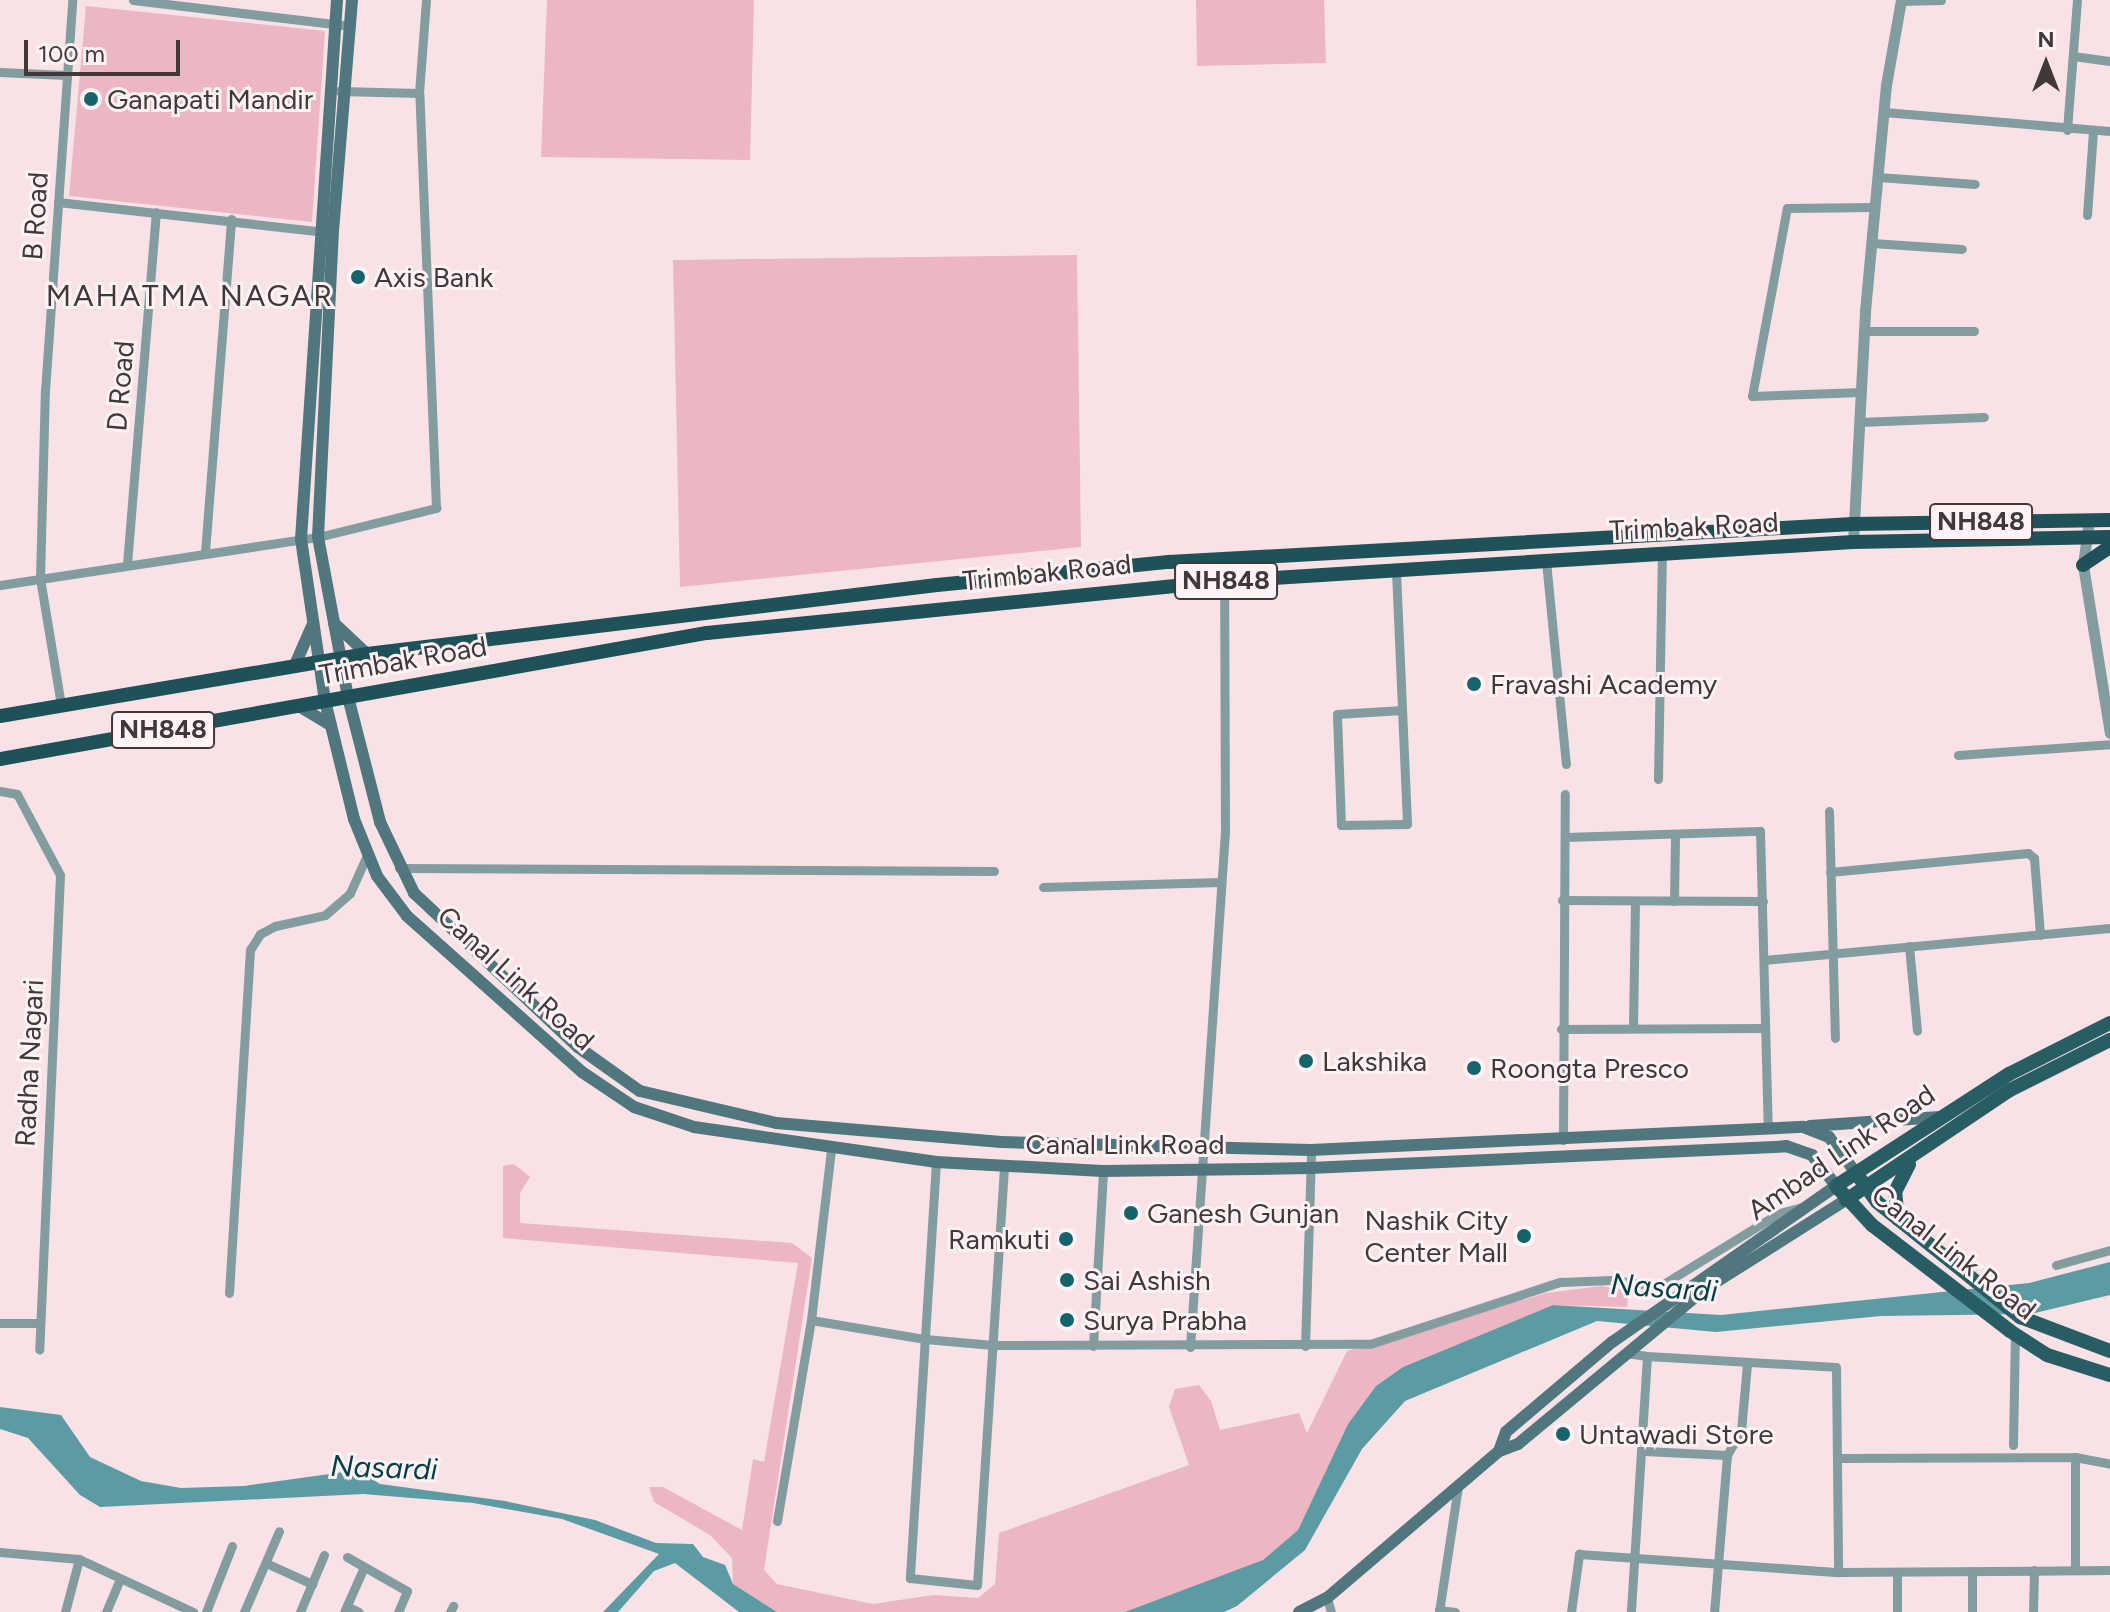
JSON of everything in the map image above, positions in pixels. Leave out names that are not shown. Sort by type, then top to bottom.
[{"type":"highway","name":"Trimbak Road","points":[[0,716],[367,654],[1100,562],[1610,534],[1853,524],[2110,520]]},
{"type":"highway","name":"Trimbak Road","points":[[0,759],[707,633],[1224,581],[1853,542],[2110,537]]},
{"type":"highway","points":[[2083,565],[2110,547]]},
{"type":"main road","name":"Canal Link Road","points":[[337,0],[318,231],[301,539],[325,701],[377,876],[407,916],[582,1072],[634,1107],[694,1127],[831,1149],[1004,1169],[1199,1172],[1786,1146],[1807,1150],[1846,1200],[1950,1286],[2047,1355],[2110,1375]]},
{"type":"main road","name":"Canal Link Road","points":[[352,0],[347,91],[333,230],[318,537],[348,697],[380,822],[399,868],[414,893],[578,1047],[640,1091],[776,1123],[1001,1142],[1311,1150],[1803,1127],[1829,1137],[1866,1187],[1898,1220],[2020,1317],[2110,1351]]},
{"type":"main road","points":[[294,667],[314,620]]},
{"type":"main road","points":[[334,623],[367,654]]},
{"type":"main road","points":[[355,722],[360,702],[374,691]]},
{"type":"main road","points":[[299,706],[331,725]]},
{"type":"main road","name":"Ambad Link Road","points":[[1499,1451],[1506,1432],[1612,1342],[1769,1225],[1806,1206],[2009,1074],[2110,1023]]},
{"type":"main road","name":"Ambad Link Road","points":[[1499,1451],[1518,1444],[1622,1352],[1705,1289],[1917,1155],[2010,1090],[2110,1040]]},
{"type":"main road","points":[[1803,1127],[1940,1117]]},
{"type":"main road","points":[[1898,1220],[1896,1185],[1917,1155]]},
{"type":"main road","points":[[1316,1612],[1327,1598],[1499,1451]]},
{"type":"main road","points":[[1299,1612],[1327,1598]]},
{"type":"street","name":"B Road","points":[[61,705],[40,578],[58,202],[72,0]]},
{"type":"street","points":[[133,0],[350,26]]},
{"type":"street","points":[[241,13],[242,0]]},
{"type":"street","points":[[0,585],[318,537],[436,508],[419,93],[426,0]]},
{"type":"street","points":[[1853,542],[1864,331],[1884,112],[1901,0],[1941,0]]},
{"type":"street","points":[[2067,130],[2077,0]]},
{"type":"street","points":[[2073,56],[2110,61]]},
{"type":"street","points":[[0,72],[66,75]]},
{"type":"street","points":[[330,90],[419,93]]},
{"type":"street","points":[[1884,112],[2067,130],[2110,131]]},
{"type":"street","points":[[2087,215],[2093,131]]},
{"type":"street","points":[[1878,177],[1975,184]]},
{"type":"street","points":[[58,202],[318,231]]},
{"type":"street","points":[[1861,392],[1752,396],[1783,215],[1787,208],[1875,207]]},
{"type":"street","name":"D Road","points":[[127,564],[156,212]]},
{"type":"street","points":[[205,552],[231,219]]},
{"type":"street","points":[[1872,243],[1962,249]]},
{"type":"street","points":[[1864,331],[1974,331]]},
{"type":"street","points":[[1859,422],[1984,417]]},
{"type":"street","points":[[2089,520],[2084,536],[2083,565],[2110,733]]},
{"type":"street","points":[[1658,779],[1662,553]]},
{"type":"street","points":[[1546,561],[1566,764]]},
{"type":"street","points":[[1396,571],[1407,824],[1341,825],[1337,714],[1402,710]]},
{"type":"street","points":[[1190,1347],[1200,1148],[1221,882],[1224,581]]},
{"type":"street","points":[[1958,755],[2110,744]]},
{"type":"street","name":"Radha Nagari","points":[[0,791],[17,794],[60,875],[39,1350]]},
{"type":"street","points":[[1563,1140],[1561,1029],[1565,794]]},
{"type":"street","points":[[1829,811],[1835,1038]]},
{"type":"street","points":[[1565,837],[1760,831],[1768,1129]]},
{"type":"street","points":[[1674,901],[1675,834]]},
{"type":"street","points":[[229,1293],[250,950],[260,934],[275,926],[325,915],[350,893],[368,853]]},
{"type":"street","points":[[1830,872],[2028,853],[2034,858],[2040,935]]},
{"type":"street","points":[[399,868],[994,871]]},
{"type":"street","points":[[1043,887],[1221,882]]},
{"type":"street","points":[[1562,900],[1763,901]]},
{"type":"street","points":[[1633,1028],[1635,901]]},
{"type":"street","points":[[1764,960],[2110,928]]},
{"type":"street","points":[[1909,946],[1917,1031]]},
{"type":"street","points":[[1561,1029],[1765,1028]]},
{"type":"street","points":[[777,1521],[811,1320],[831,1149]]},
{"type":"street","points":[[1305,1346],[1311,1150]]},
{"type":"street","points":[[936,1162],[910,1578],[977,1585],[1004,1169]]},
{"type":"street","points":[[1093,1346],[1103,1171]]},
{"type":"street","points":[[811,1320],[925,1339],[993,1345],[1190,1347],[1370,1344],[1560,1282],[1612,1280],[1656,1287],[1769,1225]]},
{"type":"street","points":[[2056,1265],[2110,1250]]},
{"type":"street","points":[[0,1323],[38,1323]]},
{"type":"street","points":[[2013,1445],[2015,1334]]},
{"type":"street","points":[[1622,1352],[1747,1364],[1836,1367],[1838,1572]]},
{"type":"street","points":[[1631,1612],[1644,1451],[1647,1356]]},
{"type":"street","points":[[1714,1612],[1727,1455],[1741,1431],[1747,1364]]},
{"type":"street","points":[[1644,1451],[1727,1455]]},
{"type":"street","points":[[1838,1458],[2075,1457],[2110,1464]]},
{"type":"street","points":[[2075,1457],[2075,1570]]},
{"type":"street","points":[[1455,1612],[1439,1611],[1458,1486]]},
{"type":"street","points":[[244,1612],[279,1531]]},
{"type":"street","points":[[206,1612],[232,1546]]},
{"type":"street","points":[[0,1552],[79,1559],[170,1607],[193,1612]]},
{"type":"street","points":[[300,1612],[324,1555]]},
{"type":"street","points":[[1571,1612],[1576,1555],[1838,1572],[2110,1570]]},
{"type":"street","points":[[347,1557],[407,1591],[398,1612]]},
{"type":"street","points":[[65,1612],[79,1559]]},
{"type":"street","points":[[266,1563],[312,1584]]},
{"type":"street","points":[[359,1612],[346,1609],[364,1567]]},
{"type":"street","points":[[2033,1612],[2034,1570]]},
{"type":"street","points":[[1972,1571],[1972,1612]]},
{"type":"street","points":[[1897,1572],[1897,1612]]},
{"type":"street","points":[[107,1612],[120,1579]]},
{"type":"street","points":[[1327,1598],[1331,1612]]},
{"type":"shaded area","points":[[547,0],[754,0],[750,160],[541,157]]},
{"type":"shaded area","points":[[1196,0],[1324,0],[1326,63],[1197,66]]},
{"type":"shaded area","points":[[86,6],[325,31],[312,222],[69,196]]},
{"type":"shaded area","points":[[1077,255],[1081,547],[680,587],[673,260]]},
{"type":"shaded area","points":[[514,1164],[530,1177],[520,1193],[520,1223],[792,1243],[812,1258],[764,1570],[777,1584],[873,1604],[933,1595],[978,1598],[995,1584],[999,1533],[1189,1465],[1169,1407],[1175,1389],[1199,1385],[1211,1401],[1220,1430],[1299,1413],[1307,1433],[1347,1351],[1546,1293],[1601,1286],[1629,1291],[1627,1307],[1553,1305],[1403,1367],[1376,1386],[1348,1424],[1298,1530],[1263,1560],[1167,1599],[1125,1612],[777,1612],[733,1584],[732,1558],[710,1535],[654,1502],[649,1487],[663,1487],[742,1530],[753,1459],[764,1462],[798,1263],[503,1238],[503,1166]]},
{"type":"water","points":[[2110,1262],[2110,1295],[2031,1314],[1881,1316],[1716,1332],[1597,1321],[1405,1401],[1362,1449],[1305,1550],[1237,1606],[1224,1612],[1125,1612],[1263,1560],[1298,1530],[1348,1424],[1376,1386],[1403,1367],[1553,1305],[1721,1315],[2029,1283]]},
{"type":"water","points":[[0,1407],[61,1415],[90,1457],[141,1481],[181,1488],[244,1486],[358,1470],[380,1484],[505,1501],[595,1520],[656,1543],[693,1544],[703,1557],[725,1565],[733,1584],[777,1612],[739,1612],[675,1563],[654,1571],[618,1612],[603,1612],[659,1554],[562,1519],[473,1503],[363,1494],[100,1507],[80,1495],[28,1438],[0,1429]]},
{"type":"place","name":"Ganapati Mandir","points":[[91,99]]},
{"type":"place","name":"Axis Bank","points":[[358,277]]},
{"type":"place","name":"Fravashi Academy","points":[[1474,684]]},
{"type":"place","name":"Lakshika","points":[[1306,1061]]},
{"type":"place","name":"Roongta Presco","points":[[1474,1068]]},
{"type":"place","name":"Ganesh Gunjan","points":[[1131,1213]]},
{"type":"place","name":"Nashik City Center Mall","points":[[1524,1236]]},
{"type":"place","name":"Ramkuti","points":[[1066,1239]]},
{"type":"place","name":"Sai Ashish","points":[[1067,1280]]},
{"type":"place","name":"Surya Prabha","points":[[1067,1320]]},
{"type":"place","name":"Untawadi Store","points":[[1563,1434]]},
{"type":"district","name":"MAHATMA NAGAR","points":[[190,296]]},
{"type":"water label","name":"Nasardi","points":[[1664,1288]]},
{"type":"water label","name":"Nasardi","points":[[384,1468]]}]
